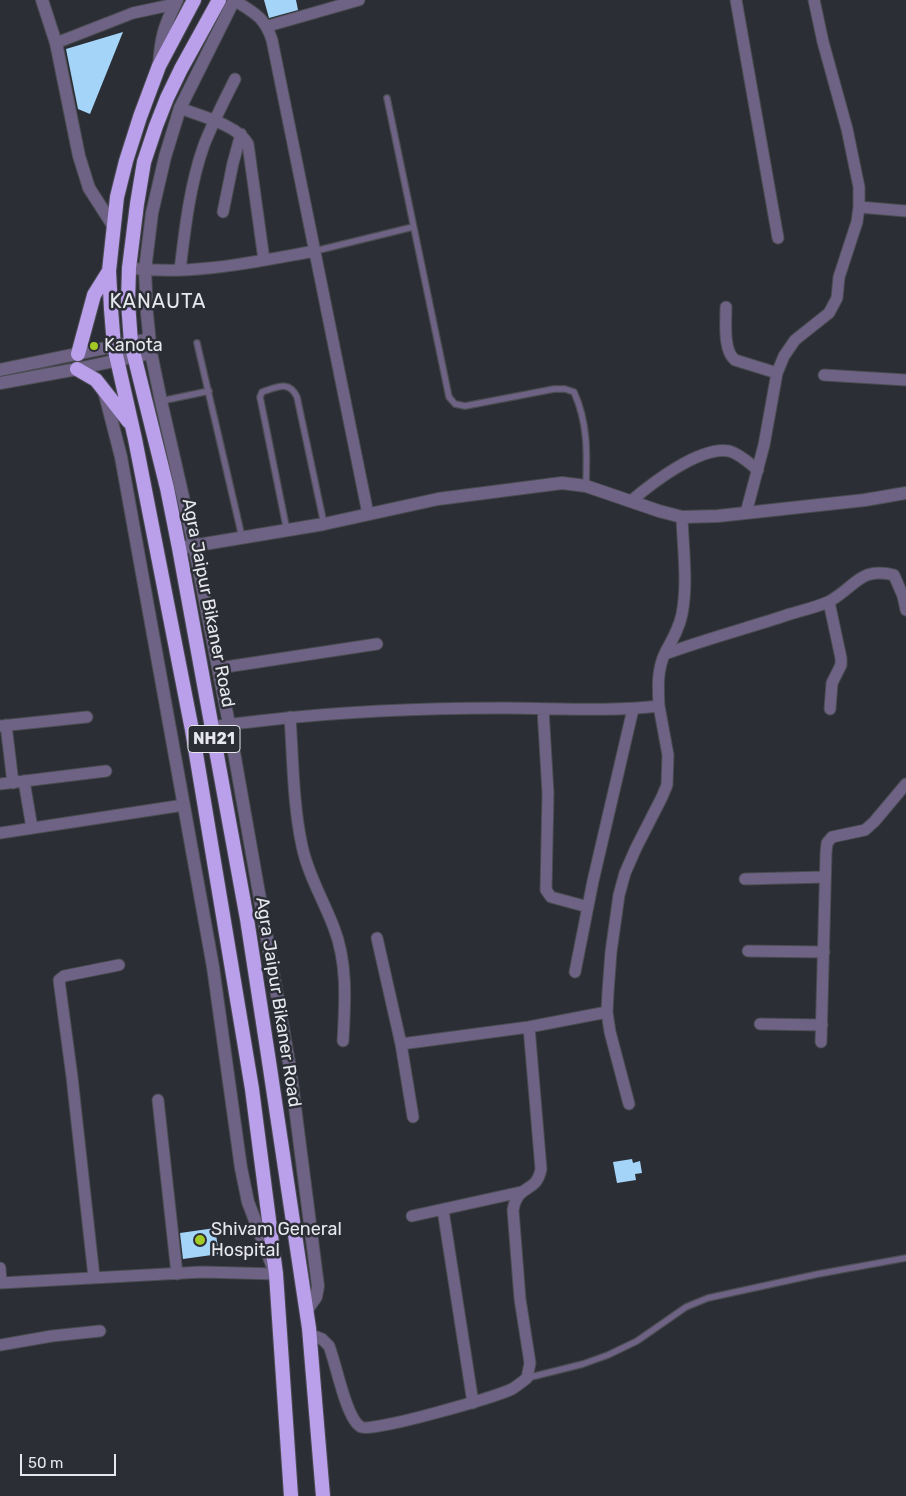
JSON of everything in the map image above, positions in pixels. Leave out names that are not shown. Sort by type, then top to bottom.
[{"type":"highway","name":"NH21","points":[[194,0],[159,66],[126,160],[117,196],[109,271],[114,346],[192,730],[239,1002],[252,1089],[276,1274],[291,1496]]},
{"type":"highway","name":"Agra Jaipur Bikaner Road","points":[[219,0],[167,98],[144,162],[129,268],[128,302],[131,342],[167,488],[247,918],[306,1311],[323,1496]]},
{"type":"highway","points":[[78,354],[94,295],[109,271]]},
{"type":"highway","points":[[77,369],[96,380],[131,425]]},
{"type":"street","points":[[42,0],[56,43],[79,156],[89,188],[114,227]]},
{"type":"street","points":[[306,1311],[316,1297],[318,1286],[294,1098],[219,668],[151,352],[145,270],[152,213],[165,157],[180,108],[234,0],[262,18],[268,26],[272,40],[368,514]]},
{"type":"street","points":[[268,26],[359,0]]},
{"type":"street","points":[[736,0],[778,238]]},
{"type":"street","points":[[746,513],[758,470],[777,373],[784,356],[796,340],[829,313],[837,298],[839,277],[857,222],[859,207],[859,187],[847,129],[823,42],[814,0]]},
{"type":"street","points":[[56,43],[133,13],[176,2]]},
{"type":"street","points":[[159,66],[164,28],[176,2]]},
{"type":"street","points":[[180,270],[195,178],[204,146],[235,79]]},
{"type":"street","points":[[180,108],[215,121],[241,134],[248,144],[264,260]]},
{"type":"street","points":[[223,212],[229,179],[241,134]]},
{"type":"street","points":[[859,207],[906,212]]},
{"type":"street","points":[[129,268],[180,270],[234,265],[315,251]]},
{"type":"street","points":[[726,307],[730,357],[777,373]]},
{"type":"street","points":[[0,370],[149,339]]},
{"type":"street","points":[[0,383],[117,361],[151,352]]},
{"type":"street","points":[[824,375],[906,380]]},
{"type":"street","points":[[0,1268],[0,1283],[202,1272],[276,1274],[248,1202],[241,1168],[212,966],[184,805],[122,457],[104,391]]},
{"type":"street","points":[[631,501],[648,486],[665,475],[703,455],[727,451],[737,454],[758,470]]},
{"type":"street","points":[[179,548],[288,531],[438,499],[562,483],[586,486],[682,517],[718,516],[865,500],[906,493]]},
{"type":"street","points":[[629,1104],[610,1032],[607,1012],[611,952],[619,894],[625,872],[667,785],[668,755],[660,706],[658,677],[665,654],[676,633],[682,614],[685,592],[682,517]]},
{"type":"street","points":[[665,654],[829,602],[865,575],[880,571],[894,575],[904,596],[906,610]]},
{"type":"street","points":[[829,602],[841,658],[841,666],[832,683],[830,709]]},
{"type":"street","points":[[219,668],[377,644]]},
{"type":"street","points":[[212,727],[290,717],[380,710],[633,709],[660,706]]},
{"type":"street","points":[[543,709],[548,793],[546,890],[551,897],[588,907]]},
{"type":"street","points":[[575,972],[633,709]]},
{"type":"street","points":[[32,828],[3,726],[88,717]]},
{"type":"street","points":[[290,717],[298,821],[302,847],[308,869],[335,930],[341,953],[345,1004],[342,1041]]},
{"type":"street","points":[[0,784],[106,771]]},
{"type":"street","points":[[822,1042],[825,877],[828,843],[832,837],[865,830],[906,784]]},
{"type":"street","points":[[0,833],[184,805]]},
{"type":"street","points":[[746,879],[825,877]]},
{"type":"street","points":[[377,938],[401,1044],[413,1117]]},
{"type":"street","points":[[748,951],[824,952]]},
{"type":"street","points":[[94,1277],[72,1077],[59,980],[64,976],[119,965]]},
{"type":"street","points":[[401,1044],[529,1027],[607,1012]]},
{"type":"street","points":[[760,1024],[822,1025]]},
{"type":"street","points":[[412,1216],[521,1192],[539,1180],[541,1169],[529,1027]]},
{"type":"street","points":[[158,1100],[177,1274]]},
{"type":"street","points":[[309,1334],[322,1339],[329,1346],[347,1406],[361,1427],[368,1428],[382,1425],[473,1403],[511,1389],[527,1378],[530,1363],[520,1299],[514,1231],[515,1201],[521,1192]]},
{"type":"street","points":[[442,1210],[473,1403]]},
{"type":"street","points":[[0,1345],[52,1336],[100,1331]]},
{"type":"lane","points":[[387,98],[449,397],[455,404],[465,406],[554,389],[566,388],[574,392],[580,404],[585,427],[587,446],[586,486]]},
{"type":"lane","points":[[315,251],[413,227]]},
{"type":"lane","points":[[198,343],[242,537]]},
{"type":"lane","points":[[288,531],[260,397],[262,392],[280,386],[288,386],[294,390],[297,398],[324,524]]},
{"type":"lane","points":[[161,401],[209,391]]},
{"type":"lane","points":[[527,1378],[583,1364],[608,1355],[637,1341],[686,1307],[708,1298],[818,1274],[906,1258]]},
{"type":"building","points":[[264,0],[296,0],[298,10],[269,18]]},
{"type":"building","points":[[123,32],[90,114],[78,109],[66,49]]},
{"type":"building","points":[[632,1159],[633,1163],[640,1161],[642,1173],[635,1174],[636,1180],[617,1183],[613,1162]]},
{"type":"building","points":[[215,1228],[219,1254],[183,1259],[180,1233]]},
{"type":"place","name":"Kanota","points":[[94,346]]},
{"type":"place","name":"Shivam General Hospital","points":[[200,1240]]},
{"type":"district","name":"KANAUTA","points":[[158,302]]}]
